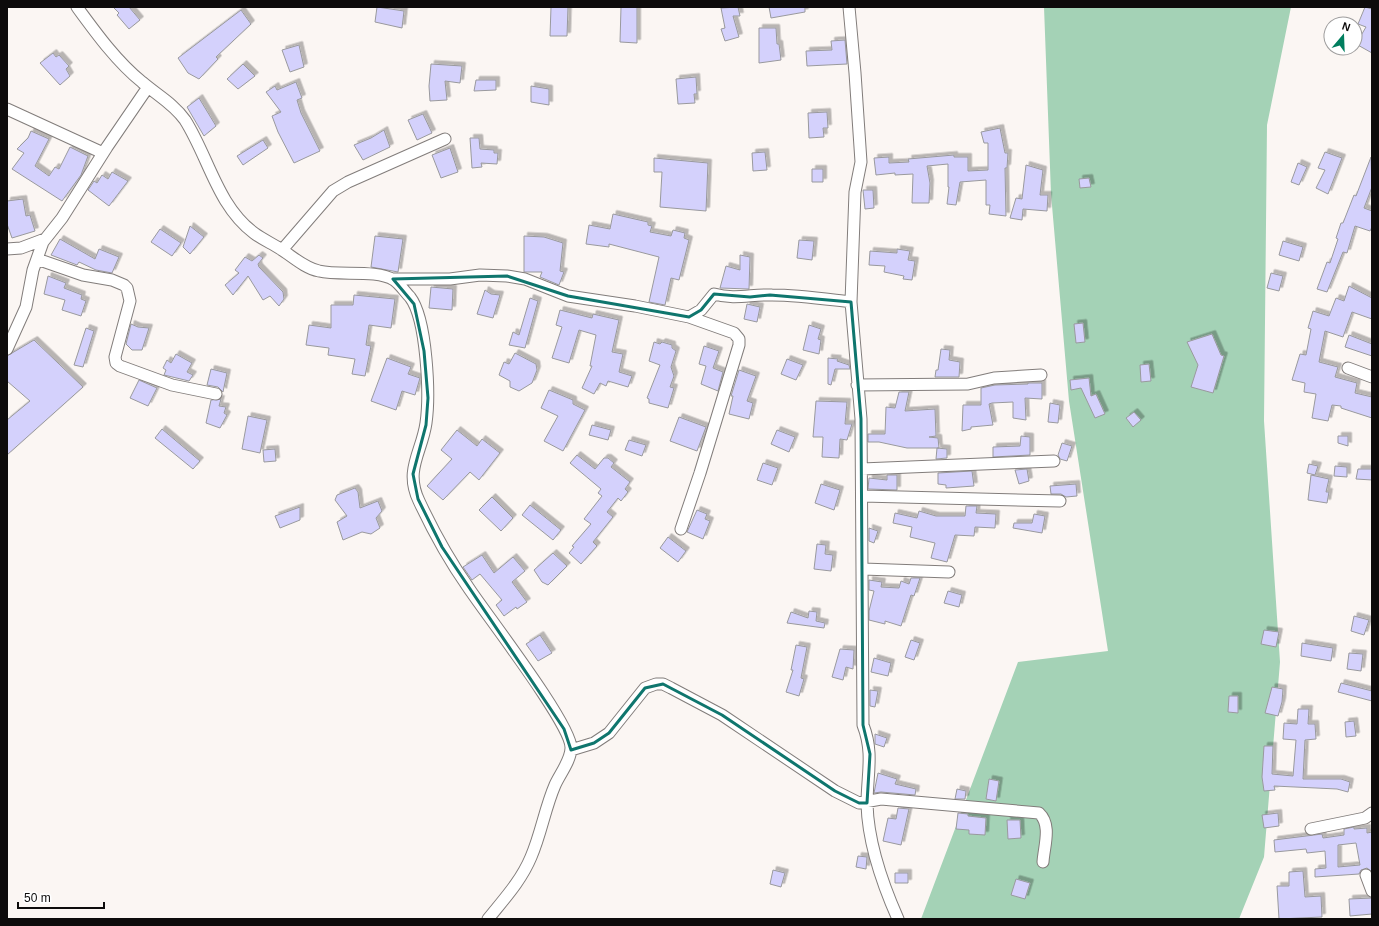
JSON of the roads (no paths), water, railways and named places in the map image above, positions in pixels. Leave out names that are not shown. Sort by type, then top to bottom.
[{"type":"street","points":[[77,7],[109,49],[148,87],[179,112],[201,150],[220,192],[239,221],[256,235],[282,250],[306,267],[319,271],[378,275],[393,279],[507,276],[525,279],[568,296],[689,317],[734,333],[738,339],[739,345],[700,473],[681,529]]},
{"type":"street","points":[[849,7],[856,73],[861,162],[855,192],[851,302],[861,419],[863,496],[863,725],[868,738],[870,754],[867,803],[870,837],[888,898],[898,919]]},
{"type":"street","points":[[7,349],[26,307],[37,259],[45,239],[62,218],[103,153],[148,87]]},
{"type":"street","points":[[7,109],[103,153]]},
{"type":"street","points":[[282,250],[333,191],[348,182],[445,139]]},
{"type":"street","points":[[7,249],[21,248],[45,239]]},
{"type":"street","points":[[37,259],[83,275],[120,282],[127,288],[130,301],[115,357],[116,363],[120,366],[172,385],[216,394]]},
{"type":"street","points":[[393,279],[414,304],[419,318],[424,351],[428,398],[426,425],[414,462],[413,474],[413,486],[418,500],[442,547],[468,588],[512,648],[561,723],[570,740],[572,750],[554,787],[532,856],[516,885],[488,919]]},
{"type":"street","points":[[689,317],[701,310],[714,294],[723,297],[750,297],[770,294],[851,302]]},
{"type":"street","points":[[1348,368],[1372,377]]},
{"type":"street","points":[[857,384],[968,384],[994,378],[1041,375]]},
{"type":"street","points":[[862,469],[1054,461]]},
{"type":"street","points":[[863,496],[1060,501]]},
{"type":"street","points":[[863,569],[949,572]]},
{"type":"street","points":[[572,750],[594,743],[609,733],[645,688],[650,685],[663,684],[722,715],[835,791],[859,803],[867,803],[881,799],[1039,813],[1044,818],[1047,825],[1043,862]]},
{"type":"street","points":[[1311,829],[1365,818],[1372,814]]},
{"type":"street","points":[[1366,875],[1372,891]]}]
